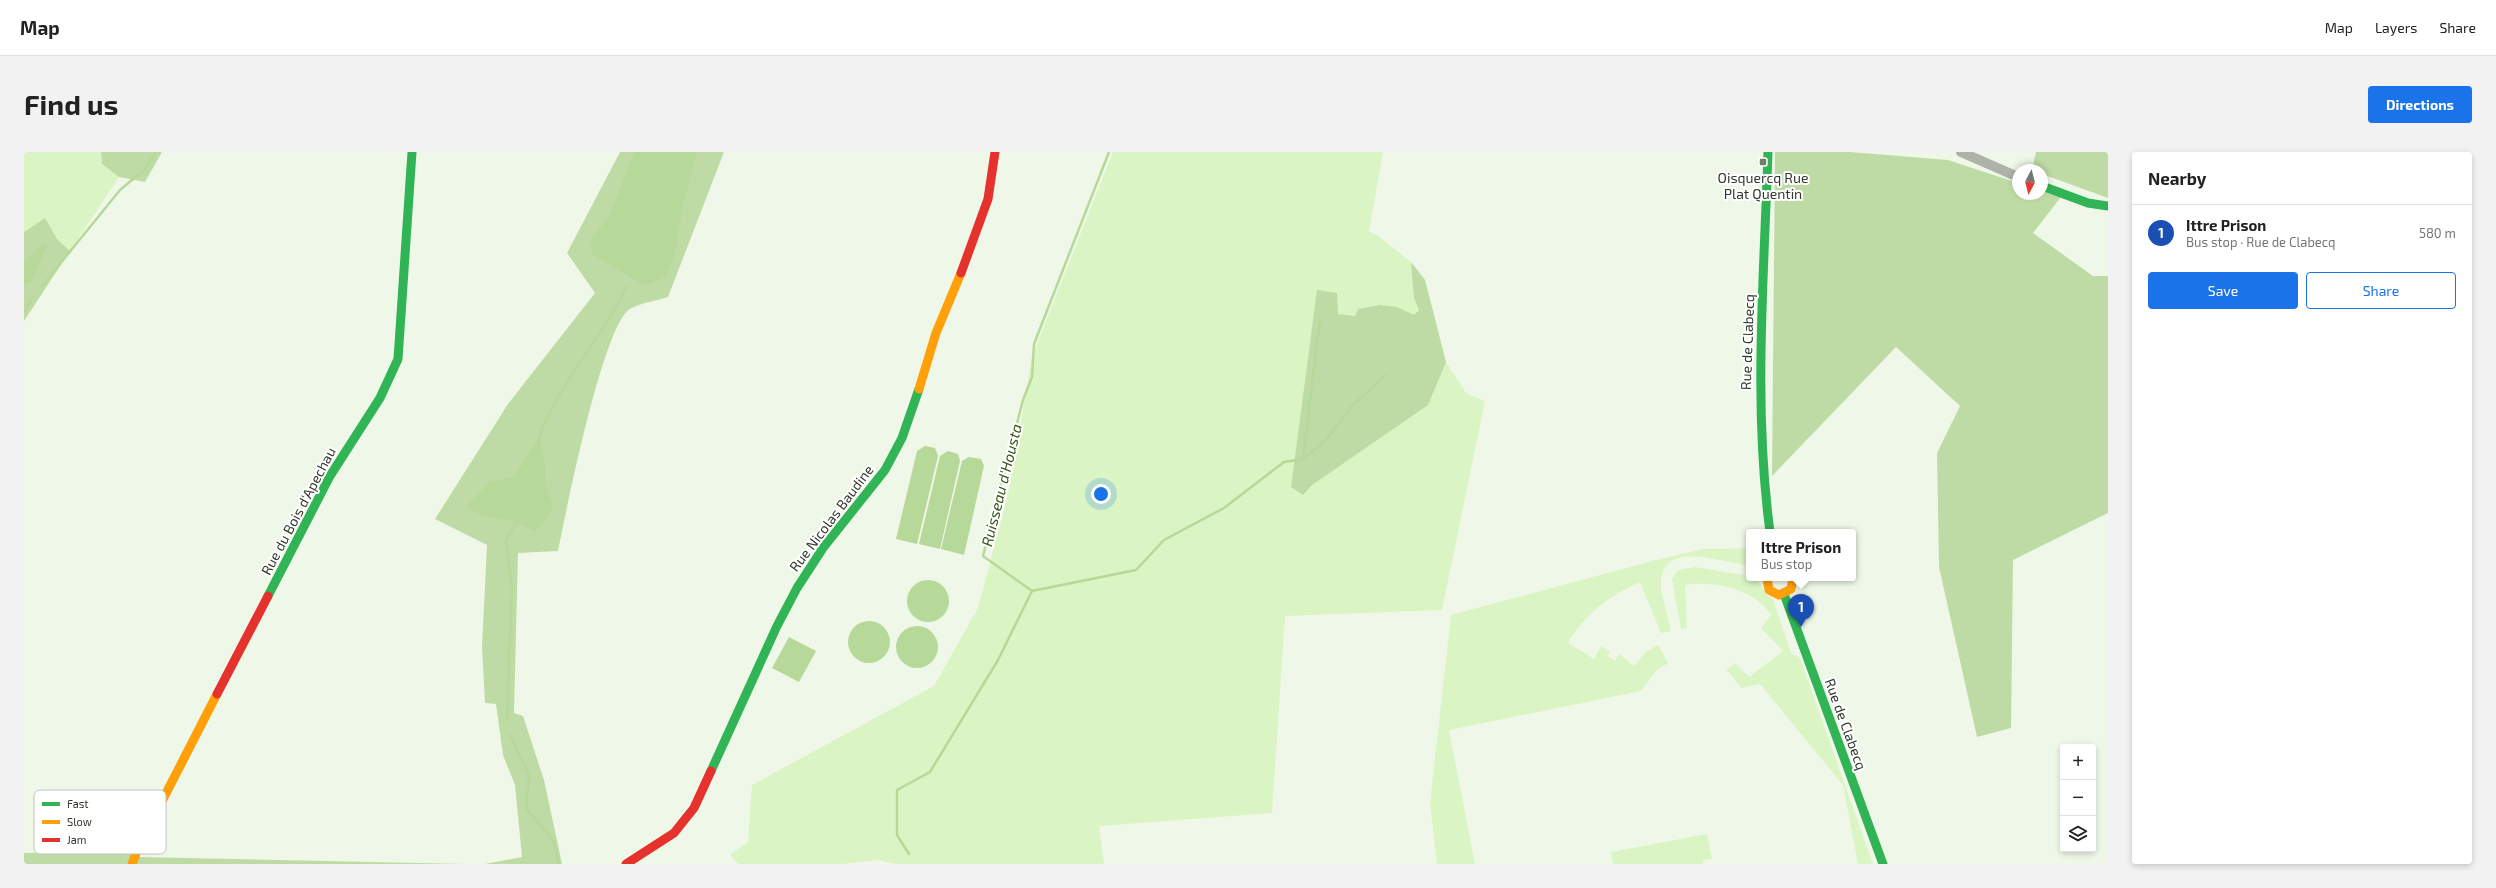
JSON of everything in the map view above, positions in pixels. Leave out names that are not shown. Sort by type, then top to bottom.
[{"type":"street","name":"Rue du Bois d'Apechau","points":[[166,794],[330,476],[380,398],[398,359],[412,152]]},
{"type":"street","name":"Rue Nicolas Baudine","points":[[626,864],[674,833],[694,808],[777,626],[797,588],[823,548],[885,470],[896,452],[906,427],[945,308],[982,220],[994,173],[995,152]]},
{"type":"street","name":"Rue de Clabecq","points":[[1768,152],[1758,410],[1761,466],[1770,529]]},
{"type":"street","points":[[1961,152],[2012,174]]},
{"type":"street","points":[[2048,188],[2088,203],[2108,206]]},
{"type":"street","points":[[1768,581],[1769,590],[1779,595],[1784,594],[1791,589],[1792,581]]},
{"type":"street","name":"Rue de Clabecq","points":[[1784,594],[1883,864]]},
{"type":"street","name":"Rue du Bois d'Apechau","points":[[132,864],[136,854]]},
{"type":"shaded area","points":[[24,152],[101,152],[102,164],[119,177],[70,251],[57,239],[45,218],[24,232]]},
{"type":"shaded area","points":[[101,152],[162,152],[145,182],[119,177],[102,164]]},
{"type":"shaded area","points":[[620,152],[724,152],[668,297],[630,309],[619,322],[608,348],[587,421],[558,551],[518,553],[514,713],[523,716],[544,780],[562,864],[485,864],[522,857],[515,785],[503,755],[496,704],[485,703],[482,647],[487,545],[435,519],[508,404],[595,293],[567,253]]},
{"type":"shaded area","points":[[634,152],[697,152],[683,205],[675,253],[666,277],[644,285],[592,254],[591,239],[610,215]]},
{"type":"shaded area","points":[[1113,152],[1383,152],[1369,232],[1377,235],[1411,262],[1425,280],[1446,362],[1466,393],[1485,401],[1442,610],[1285,616],[1272,813],[1099,826],[1104,864],[897,864],[877,860],[842,864],[738,864],[730,855],[748,842],[752,785],[934,686],[978,608],[1009,491],[1032,356]]},
{"type":"shaded area","points":[[1775,152],[1850,152],[1948,160],[2012,181],[2012,200],[2048,200],[2048,193],[2061,197],[2033,233],[2093,276],[2108,276],[2108,513],[2013,560],[2011,728],[1977,737],[1939,567],[1937,453],[1960,406],[1896,347],[1772,476]]},
{"type":"shaded area","points":[[2036,152],[2108,152],[2108,198],[2048,176],[2048,164],[2033,164]]},
{"type":"shaded area","points":[[45,218],[57,239],[70,251],[24,321],[24,232]]},
{"type":"shaded area","points":[[43,244],[47,246],[31,282],[24,284],[24,262]]},
{"type":"shaded area","points":[[1411,262],[1425,280],[1446,362],[1428,405],[1312,485],[1303,495],[1291,487],[1317,290],[1337,293],[1338,314],[1355,316],[1358,309],[1380,305],[1397,307],[1414,315],[1419,310],[1414,298]]},
{"type":"shaded area","points":[[539,438],[545,464],[545,482],[553,509],[536,531],[509,520],[479,514],[467,506],[489,482],[514,477]]},
{"type":"shaded area","points":[[925,446],[935,448],[938,456],[917,544],[896,539],[917,451]]},
{"type":"shaded area","points":[[948,451],[958,454],[960,461],[940,549],[919,544],[940,456]]},
{"type":"shaded area","points":[[969,457],[981,459],[984,466],[964,555],[941,549],[962,461]]},
{"type":"shaded area","points":[[1746,548],[1746,565],[1698,557],[1685,557],[1674,560],[1665,568],[1661,580],[1663,597],[1671,631],[1661,633],[1640,582],[1618,593],[1599,606],[1582,623],[1568,643],[1594,659],[1601,646],[1610,652],[1608,656],[1615,661],[1619,654],[1634,666],[1646,652],[1658,645],[1668,663],[1656,671],[1641,691],[1449,730],[1475,864],[1437,864],[1430,803],[1451,615],[1652,561],[1703,549]]},
{"type":"shaded area","points":[[1695,567],[1746,576],[1746,581],[1758,581],[1766,594],[1773,599],[1791,653],[1800,658],[1873,864],[1858,864],[1843,785],[1760,684],[1741,688],[1729,672],[1725,671],[1735,663],[1749,677],[1783,651],[1761,628],[1771,615],[1764,606],[1755,599],[1733,588],[1708,584],[1685,585],[1687,628],[1681,629],[1672,579],[1678,570]]},
{"type":"shaded area","points":[[924,580],[932,580],[940,583],[946,589],[949,601],[946,613],[940,619],[932,622],[924,622],[916,619],[910,613],[907,605],[907,597],[910,589],[916,583]]},
{"type":"shaded area","points":[[865,621],[873,621],[881,624],[887,630],[890,642],[887,654],[881,660],[873,663],[865,663],[857,660],[851,654],[848,646],[848,638],[851,630],[857,624]]},
{"type":"shaded area","points":[[913,626],[921,626],[929,629],[935,635],[938,647],[935,659],[929,665],[921,668],[913,668],[905,665],[899,659],[896,651],[896,643],[899,635],[905,629]]},
{"type":"shaded area","points":[[789,637],[816,651],[799,682],[772,668]]},
{"type":"shaded area","points":[[1707,834],[1712,859],[1703,860],[1703,864],[1613,864],[1611,852]]},
{"type":"shaded area","points":[[24,853],[137,854],[140,857],[466,864],[24,864]]},
{"type":"waterway","points":[[42,286],[120,190],[145,169],[156,152]]},
{"type":"waterway","name":"Ruisseau d'Housta","points":[[909,854],[897,835],[897,790],[930,772],[998,660],[1032,591],[983,556],[1023,400],[1032,377],[1034,344],[1109,152]]},
{"type":"waterway","points":[[538,440],[556,400],[605,325],[626,287]]},
{"type":"waterway","points":[[24,312],[34,296]]},
{"type":"waterway","points":[[1032,591],[1136,570],[1164,540],[1224,508],[1284,462],[1303,459],[1320,318]]},
{"type":"waterway","points":[[1303,459],[1325,441],[1352,406],[1386,375]]},
{"type":"waterway","points":[[507,721],[512,589],[506,541],[517,521]]},
{"type":"waterway","points":[[510,735],[529,776],[526,808],[554,842],[559,864]]},
{"type":"traffic: fast","points":[[268,596],[330,476],[380,398],[398,359],[412,152]]},
{"type":"traffic: fast","points":[[1768,152],[1762,295],[1761,389],[1762,437],[1770,529]]},
{"type":"traffic: fast","points":[[2048,188],[2088,203],[2108,206]]},
{"type":"traffic: fast","points":[[711,771],[777,626],[797,588],[823,548],[885,470],[902,438],[919,389]]},
{"type":"traffic: fast","points":[[1784,594],[1883,864]]},
{"type":"traffic: slow","points":[[919,389],[936,333],[961,273]]},
{"type":"traffic: slow","points":[[1768,581],[1769,590],[1779,595],[1791,589],[1792,581]]},
{"type":"traffic: slow","points":[[166,793],[217,694]]},
{"type":"traffic: slow","points":[[132,864],[136,854]]},
{"type":"traffic: jam","points":[[961,273],[988,199],[995,152]]},
{"type":"traffic: jam","points":[[217,694],[268,596]]},
{"type":"traffic: jam","points":[[626,864],[674,833],[694,808],[711,771]]},
{"type":"place","name":"Oisquercq Rue Plat Quentin","points":[[1763,162]]},
{"type":"place","name":"Ittre Prison","points":[[1801,627]]}]
